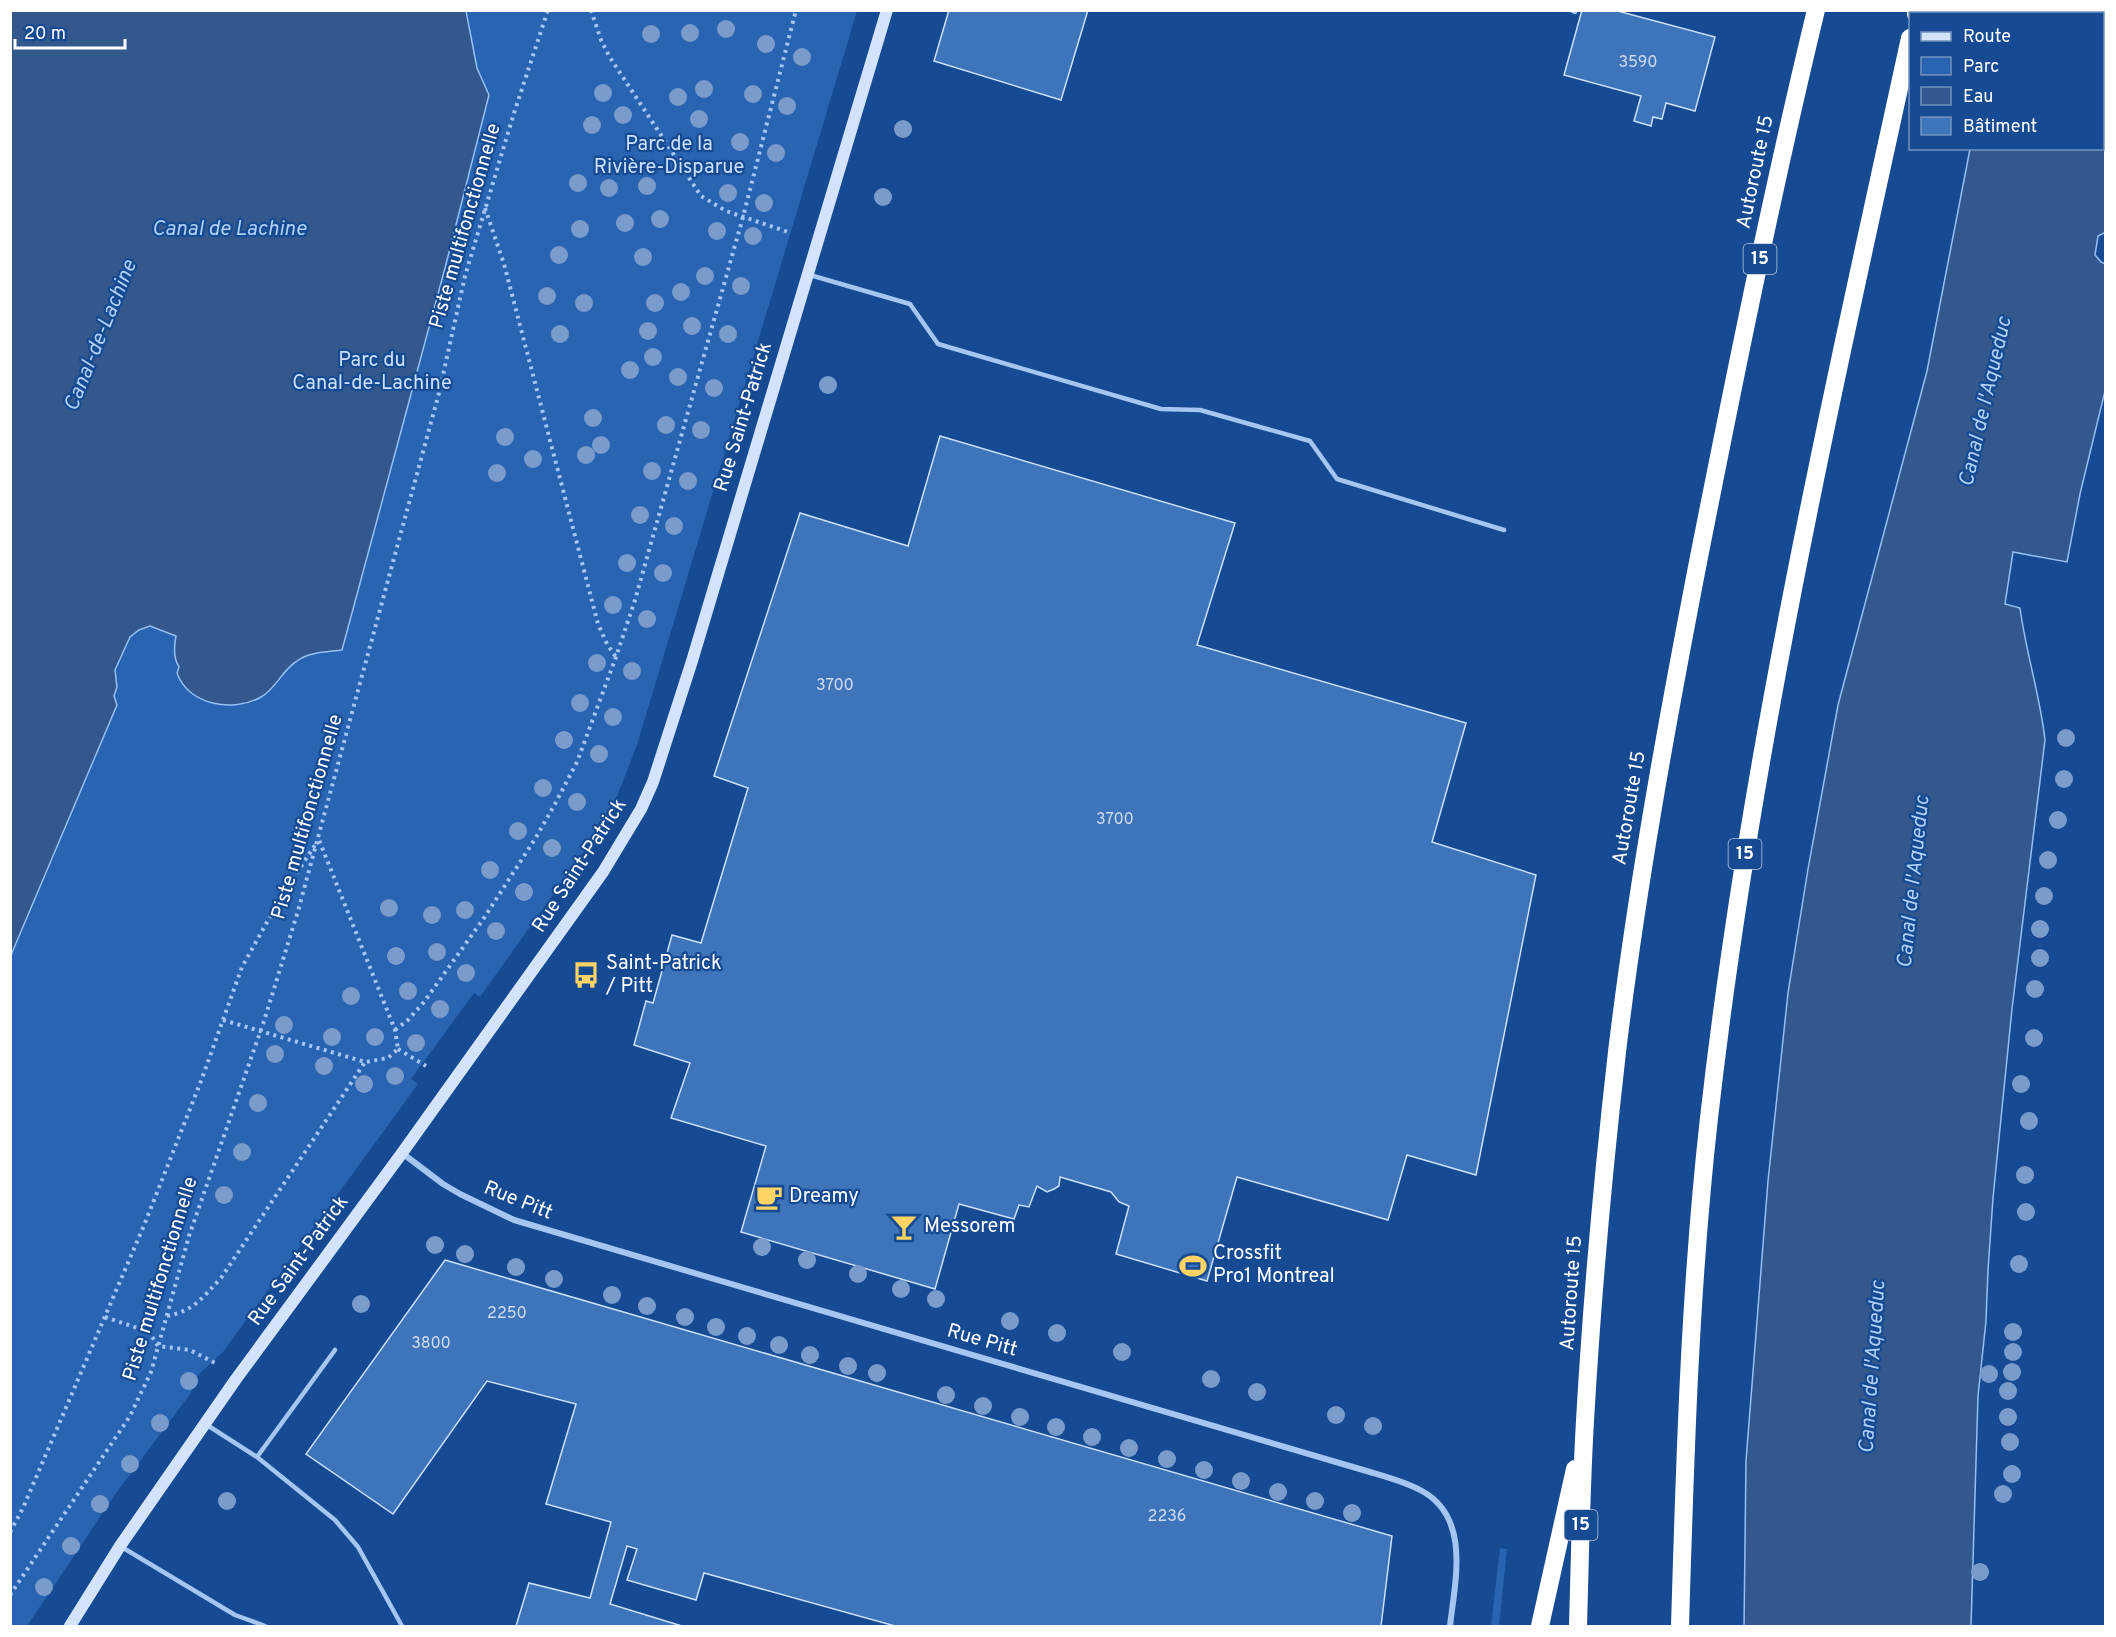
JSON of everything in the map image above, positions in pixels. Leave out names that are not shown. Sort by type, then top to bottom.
[{"type":"highway","name":"Autoroute 15","points":[[1578,1626],[1585,1423],[1609,1130],[1626,980],[1648,833],[1677,667],[1788,129],[1816,10]]},
{"type":"highway","name":"15","points":[[1680,1626],[1690,1373],[1701,1205],[1719,1036],[1742,870],[1786,618],[1829,407],[1909,47]]},
{"type":"highway","points":[[1540,1626],[1585,1423]]},
{"type":"main road","name":"Rue Saint-Patrick","points":[[70,1626],[120,1546],[205,1423],[582,905],[641,809],[664,751],[887,10]]},
{"type":"street","name":"Rue Pitt","points":[[402,1153],[460,1194],[514,1220],[550,1232],[1370,1472],[1413,1487],[1440,1506],[1447,1515],[1455,1535],[1456,1563],[1450,1626]]},
{"type":"lane","points":[[807,274],[910,304],[938,344],[1161,410],[1200,410],[1310,441],[1338,479],[1504,530]]},
{"type":"lane","points":[[257,1458],[335,1350]]},
{"type":"lane","points":[[205,1423],[257,1458],[335,1520],[358,1547],[402,1626]]},
{"type":"lane","points":[[120,1546],[235,1615],[265,1626]]},
{"type":"path","name":"Piste multifonctionnelle","points":[[10,1595],[130,1416],[151,1372],[193,1225],[261,1031],[298,910],[411,500],[439,393],[462,286],[514,112],[548,10]]},
{"type":"path","points":[[591,10],[609,56],[701,196],[726,211],[791,233]]},
{"type":"path","points":[[395,1030],[408,1020],[424,1002],[484,918],[535,839],[577,762],[635,600],[743,217],[796,10]]},
{"type":"path","points":[[485,207],[504,264],[598,624],[616,657]]},
{"type":"path","points":[[10,1533],[158,1191],[242,967],[281,897],[318,839]]},
{"type":"path","points":[[318,839],[395,1030],[398,1049],[426,1066]]},
{"type":"path","points":[[222,1020],[364,1062],[388,1058],[398,1049]]},
{"type":"path","points":[[167,1316],[183,1313],[198,1302],[221,1278],[364,1062]]},
{"type":"path","points":[[105,1317],[149,1332],[158,1346],[190,1350],[216,1363]]},
{"type":"green space","name":"Parc du Canal-de-Lachine","points":[[11,11],[857,11],[637,745],[613,807],[480,997],[474,993],[411,1079],[418,1084],[223,1352],[198,1375],[190,1394],[114,1496],[27,1626],[11,1626]]},
{"type":"green space","points":[[1500,1548],[1507,1549],[1499,1626],[1491,1626]]},
{"type":"water","name":"Canal de Lachine","points":[[11,10],[466,11],[477,68],[489,95],[342,650],[302,658],[287,669],[266,694],[250,702],[225,705],[201,699],[183,684],[177,673],[179,667],[174,648],[176,636],[150,626],[130,637],[115,670],[117,687],[114,696],[117,705],[11,955]]},
{"type":"water","name":"Canal de l'Aqueduc","points":[[2105,11],[2106,232],[2098,236],[2095,255],[2105,264],[2105,391],[2080,494],[2067,562],[2013,552],[2005,604],[2020,608],[2045,740],[2012,1009],[1993,1198],[1986,1321],[1978,1396],[1971,1626],[1744,1626],[1746,1461],[1768,1181],[1788,993],[1838,705],[1927,371],[1970,150],[2104,150],[2104,12],[2002,12]]},
{"type":"building","points":[[949,10],[1088,10],[1061,100],[934,61]]},
{"type":"building","points":[[1582,10],[1614,10],[1715,37],[1695,111],[1666,103],[1662,119],[1653,117],[1651,126],[1634,121],[1641,96],[1564,75]]},
{"type":"building","points":[[940,436],[1235,523],[1197,645],[1466,723],[1432,842],[1536,875],[1476,1175],[1407,1155],[1388,1220],[1237,1177],[1207,1281],[1116,1254],[1129,1206],[1119,1202],[1111,1192],[1060,1177],[1059,1186],[1047,1192],[1037,1186],[1029,1207],[1019,1205],[1014,1219],[959,1204],[935,1289],[741,1232],[766,1146],[671,1118],[690,1063],[634,1045],[646,1001],[653,1003],[672,935],[701,943],[748,788],[714,776],[800,513],[908,546]]},
{"type":"building","points":[[445,1260],[1392,1536],[1381,1626],[895,1626],[704,1573],[696,1600],[627,1580],[637,1549],[627,1546],[610,1604],[682,1626],[516,1626],[529,1583],[590,1598],[611,1522],[546,1504],[576,1404],[487,1381],[393,1514],[306,1454]]},
{"type":"place","name":"Saint-Patrick / Pitt","points":[[586,975]]},
{"type":"place","name":"Dreamy","points":[[769,1197]]},
{"type":"place","name":"Messorem","points":[[904,1227]]},
{"type":"place","name":"Crossfit Pro1 Montreal","points":[[1193,1266]]},
{"type":"park label","name":"Parc de la Rivière-Disparue","points":[[669,156]]},
{"type":"water label","name":"Canal-de-Lachine","points":[[101,336]]}]
